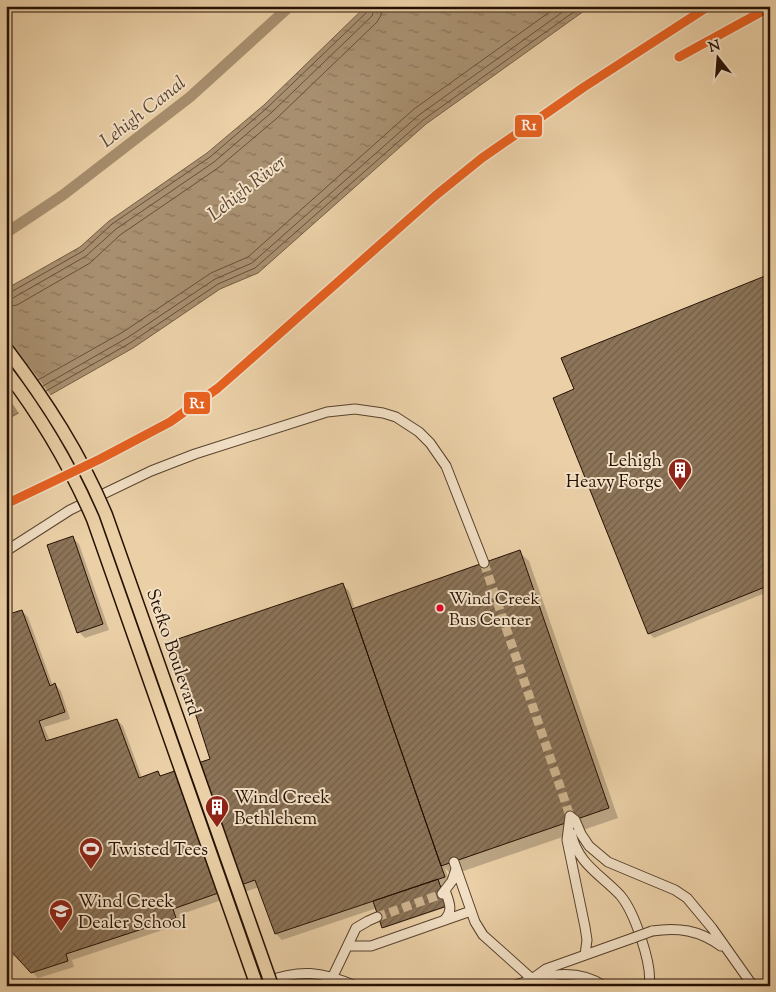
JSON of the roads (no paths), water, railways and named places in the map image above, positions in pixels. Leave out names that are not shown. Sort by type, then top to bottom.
[{"type":"main road","name":"Stefko Boulevard","points":[[6,348],[46,402],[96,490],[272,986]]},
{"type":"main road","name":"Stefko Boulevard","points":[[6,371],[48,431],[93,519],[255,986]]},
{"type":"street","points":[[6,551],[70,510],[151,471],[195,454],[327,412],[354,409],[396,417],[419,432],[430,443],[446,466],[484,563]]},
{"type":"street","points":[[572,821],[567,840],[585,927],[587,940],[585,955]]},
{"type":"street","points":[[572,821],[589,846],[608,862],[675,890],[687,898],[712,928],[753,986]]},
{"type":"street","points":[[572,821],[572,839],[583,861],[619,894],[630,911],[649,966],[649,986]]},
{"type":"street","points":[[444,894],[452,881],[455,866],[475,922],[483,934],[540,986]]},
{"type":"street","points":[[444,894],[462,887]]},
{"type":"street","points":[[444,894],[450,910],[449,915],[444,921]]},
{"type":"street","points":[[348,946],[371,946],[471,911]]},
{"type":"street","points":[[333,976],[356,928],[368,920],[377,917]]},
{"type":"street","points":[[514,986],[532,979],[546,969],[652,931],[675,928],[701,934],[722,947],[731,957]]},
{"type":"street","points":[[255,986],[296,973],[333,976],[356,986]]},
{"type":"street","points":[[532,979],[573,974],[594,979],[604,986]]},
{"type":"water","name":"Lehigh River","points":[[366,6],[591,6],[426,124],[258,273],[220,289],[133,348],[6,420],[6,289],[80,247],[109,221],[207,153],[264,105]]},
{"type":"waterway","name":"Lehigh Canal","points":[[6,233],[63,195],[190,97],[290,6]]},
{"type":"tunnel","points":[[484,563],[570,816]]},
{"type":"tunnel","points":[[377,917],[442,894]]},
{"type":"place","name":"Lehigh Heavy Forge","points":[[680,491]]},
{"type":"place","name":"Wind Creek Bus Center","points":[[440,608]]},
{"type":"place","name":"Wind Creek Bethlehem","points":[[217,828]]},
{"type":"place","name":"Twisted Tees","points":[[91,870]]},
{"type":"place","name":"Wind Creek Dealer School","points":[[61,932]]}]
